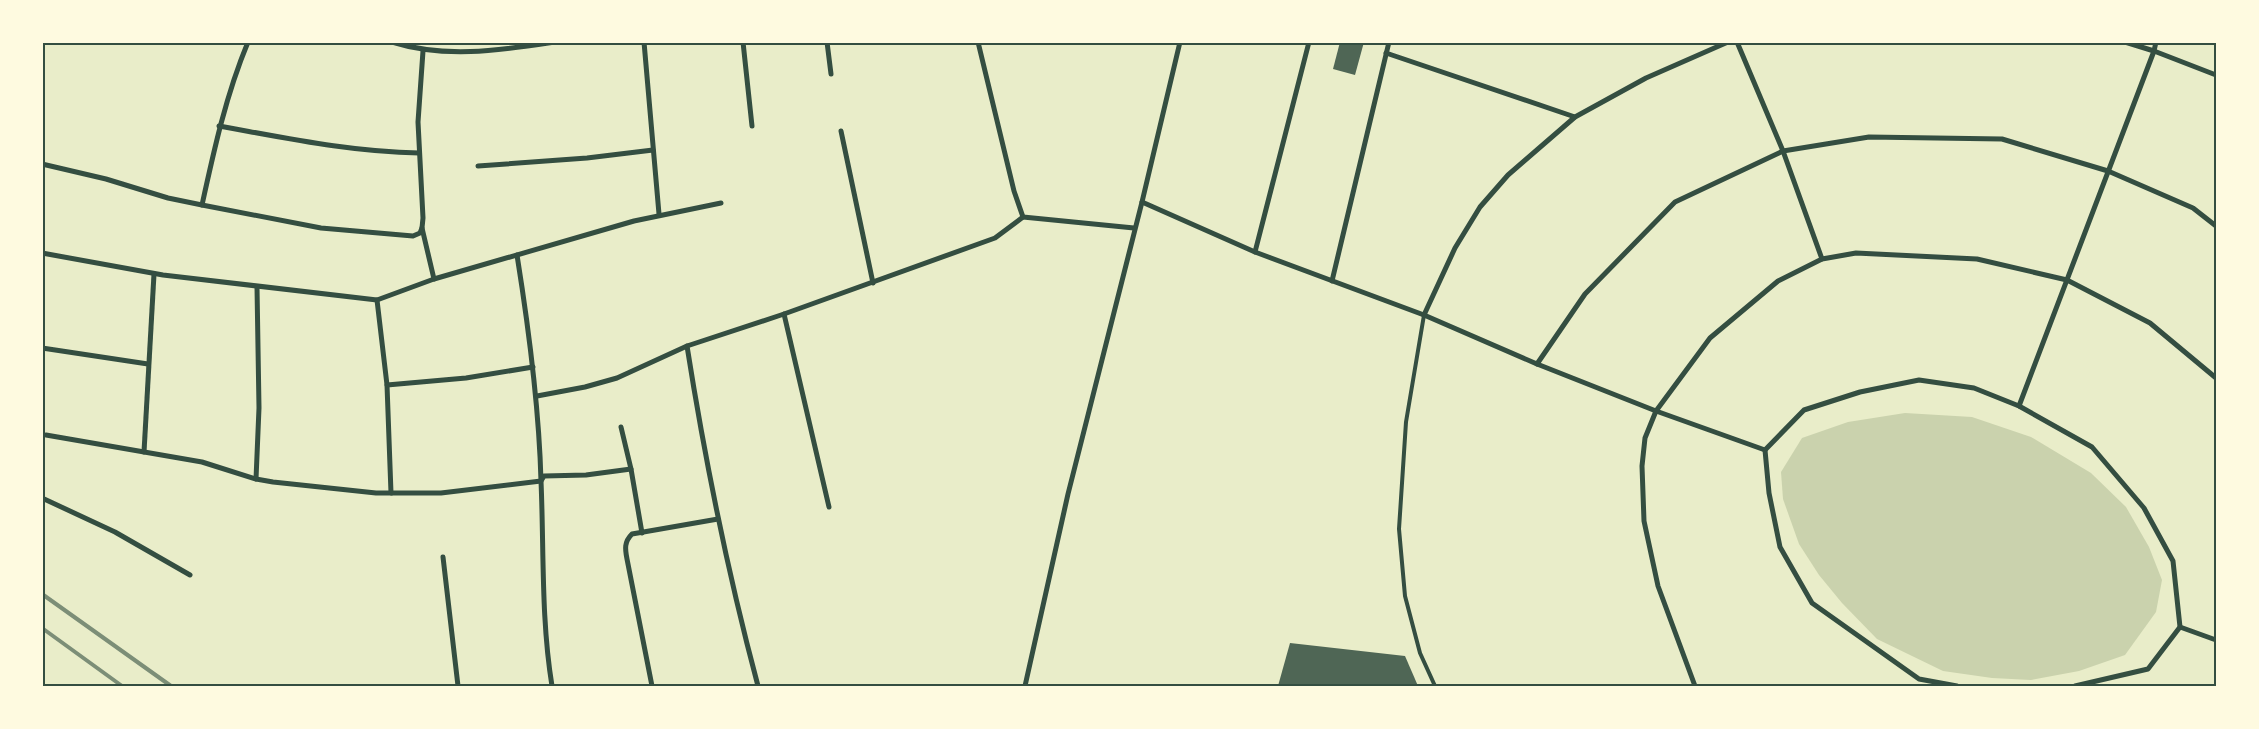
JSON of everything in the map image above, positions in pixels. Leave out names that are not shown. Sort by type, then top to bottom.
[{"type":"street","points":[[202,205],[219,126],[237,68],[248,42]]},
{"type":"street","points":[[392,42],[423,51],[453,53],[556,42]]},
{"type":"street","points":[[644,42],[659,214]]},
{"type":"street","points":[[743,42],[752,126]]},
{"type":"street","points":[[827,42],[831,74]]},
{"type":"street","points":[[978,42],[1014,191],[1023,217]]},
{"type":"street","points":[[1025,686],[1068,494],[1142,202],[1180,42]]},
{"type":"street","points":[[1255,252],[1309,42]]},
{"type":"street","points":[[1332,281],[1389,42]]},
{"type":"street","points":[[1424,315],[1456,248],[1480,207],[1508,175],[1575,117],[1646,78],[1728,42]]},
{"type":"street","points":[[1738,42],[1783,151],[1822,259]]},
{"type":"street","points":[[2125,42],[2216,75]]},
{"type":"street","points":[[2019,406],[2156,42]]},
{"type":"street","points":[[423,51],[418,122],[422,228],[434,279]]},
{"type":"street","points":[[1386,53],[1575,117]]},
{"type":"street","points":[[219,126],[332,147],[381,153],[419,153]]},
{"type":"street","points":[[841,131],[873,282]]},
{"type":"street","points":[[1537,364],[1585,294],[1674,202],[1783,151],[1869,138],[2002,139],[2108,172],[2193,208],[2216,226]]},
{"type":"street","points":[[478,166],[587,158],[652,150]]},
{"type":"street","points":[[42,164],[106,179],[168,198],[321,228],[413,236],[420,233],[422,228]]},
{"type":"street","points":[[1142,202],[1255,252],[1424,315],[1537,364],[1656,411],[1765,450]]},
{"type":"street","points":[[42,254],[154,274],[378,300],[434,279],[659,214],[721,203]]},
{"type":"street","points":[[537,396],[585,387],[617,378],[687,346],[784,314],[995,238],[1023,217],[1134,228]]},
{"type":"street","points":[[1695,686],[1658,586],[1644,521],[1642,466],[1645,438],[1656,411],[1710,338],[1778,281],[1822,259],[1856,253],[1977,259],[2067,280],[2150,323],[2216,378]]},
{"type":"street","points":[[517,255],[537,396],[544,617],[552,686]]},
{"type":"street","points":[[144,452],[154,274]]},
{"type":"street","points":[[256,479],[259,408],[257,287]]},
{"type":"street","points":[[378,300],[387,385],[390,493]]},
{"type":"street","points":[[784,314],[829,508]]},
{"type":"street","points":[[687,346],[702,442],[718,519],[742,628],[758,686]]},
{"type":"street","points":[[42,348],[148,364]]},
{"type":"street","points":[[387,385],[466,378],[533,367]]},
{"type":"street","points":[[1957,686],[1919,679],[1812,602],[1780,547],[1769,493],[1765,450],[1804,410],[1860,392],[1919,380],[1974,388],[2019,406],[2092,447],[2144,508],[2172,562],[2180,627],[2148,669],[2075,686]]},
{"type":"street","points":[[621,427],[631,469],[642,533]]},
{"type":"street","points":[[46,436],[210,464],[256,479],[390,493],[441,493],[541,481]]},
{"type":"street","points":[[541,481],[544,476],[586,475],[631,469]]},
{"type":"street","points":[[42,498],[115,532],[190,576]]},
{"type":"street","points":[[652,686],[625,546],[627,538],[632,534],[718,519]]},
{"type":"street","points":[[443,558],[458,686]]},
{"type":"street","points":[[2180,627],[2216,640]]},
{"type":"lane","points":[[1424,315],[1406,422],[1399,529],[1405,596],[1420,653],[1435,686]]},
{"type":"green space","points":[[1905,413],[1972,417],[2031,437],[2091,473],[2126,507],[2149,547],[2162,580],[2156,612],[2125,655],[2079,671],[2031,680],[1992,678],[1943,671],[1877,639],[1842,603],[1819,575],[1799,544],[1783,499],[1781,472],[1802,438],[1848,422]]},
{"type":"building","points":[[1340,42],[1364,42],[1355,75],[1333,69]]},
{"type":"building","points":[[1290,643],[1405,656],[1418,686],[1278,686]]},
{"type":"railway","points":[[42,594],[171,686]]},
{"type":"railway","points":[[42,628],[122,686]]}]
